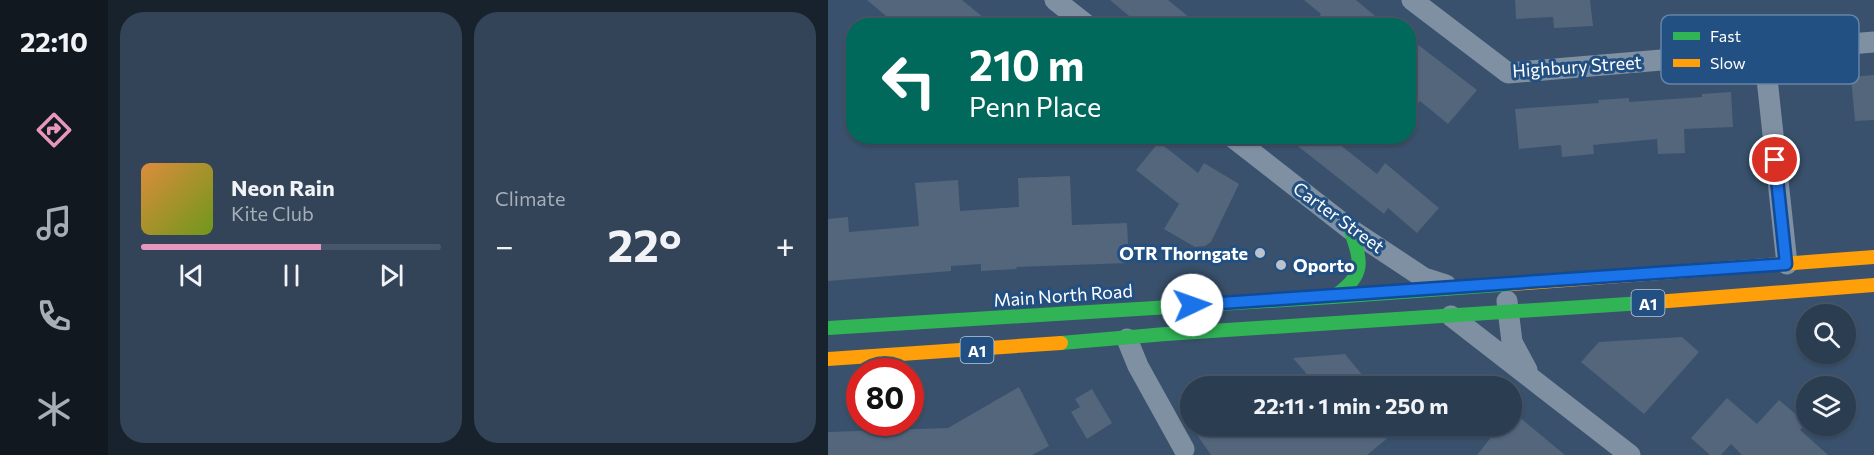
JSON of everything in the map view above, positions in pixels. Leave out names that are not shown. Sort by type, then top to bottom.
[{"type":"highway","points":[[1334,297],[1350,286],[1359,270],[1359,256],[1350,228]]},
{"type":"highway","name":"Main North Road","points":[[828,328],[1334,297],[1874,257]]},
{"type":"highway","points":[[1786,264],[1788,293]]},
{"type":"highway","name":"A1","points":[[828,359],[1126,339],[1166,334],[1507,313],[1874,285]]},
{"type":"highway","points":[[1122,310],[1126,339]]},
{"type":"street","points":[[1055,0],[1078,18]]},
{"type":"street","name":"Highbury Street","points":[[1412,0],[1508,73],[1661,60]]},
{"type":"street","name":"Highbury Street","points":[[1859,43],[1874,42]]},
{"type":"street","points":[[1767,84],[1786,264]]},
{"type":"street","name":"Carter Street","points":[[1241,144],[1350,228],[1425,278],[1452,287]]},
{"type":"street","points":[[1505,283],[1512,342],[1532,379]]},
{"type":"street","points":[[1451,316],[1630,455]]},
{"type":"street","points":[[1126,339],[1138,366],[1184,449]]},
{"type":"building","points":[[867,0],[962,0],[984,18],[888,18]]},
{"type":"building","points":[[1110,0],[1168,0],[1190,18],[1131,18]]},
{"type":"building","points":[[1304,0],[1356,0],[1377,18],[1318,18],[1321,14]]},
{"type":"building","points":[[1515,0],[1590,0],[1593,26],[1554,28],[1553,17],[1516,19]]},
{"type":"building","points":[[1416,43],[1477,90],[1448,124],[1420,101],[1416,106]]},
{"type":"building","points":[[1874,75],[1874,120],[1855,121],[1852,84],[1859,84],[1859,76]]},
{"type":"building","points":[[1731,92],[1733,127],[1684,129],[1685,153],[1658,154],[1657,139],[1593,145],[1594,154],[1562,157],[1561,145],[1519,149],[1515,109],[1599,103],[1598,100],[1629,98],[1629,102],[1702,97],[1702,94]]},
{"type":"building","points":[[1157,144],[1162,144],[1198,173],[1204,163],[1239,184],[1211,242],[1205,246],[1195,247],[1164,229],[1179,204],[1136,170]]},
{"type":"building","points":[[1295,144],[1339,144],[1377,174],[1385,163],[1439,208],[1417,233],[1388,208],[1384,214]]},
{"type":"building","points":[[1070,176],[1072,225],[1127,223],[1129,263],[1016,267],[1017,269],[981,271],[981,264],[951,266],[951,271],[828,281],[828,219],[848,217],[849,232],[919,226],[915,183],[958,180],[960,211],[1019,207],[1018,178]]},
{"type":"building","points":[[1682,337],[1699,352],[1644,414],[1581,362],[1599,342]]},
{"type":"building","points":[[1345,354],[1363,376],[1303,376],[1306,373],[1293,358]]},
{"type":"building","points":[[1019,387],[1049,446],[1032,455],[828,455],[828,432],[846,431],[846,436],[924,436],[924,429],[948,428]]},
{"type":"building","points":[[1092,389],[1112,423],[1087,439],[1071,412],[1080,407],[1075,399]]},
{"type":"building","points":[[1727,398],[1757,424],[1779,400],[1796,414],[1796,436],[1807,436],[1828,455],[1742,455],[1731,444],[1721,455],[1710,455],[1691,438]]},
{"type":"building","points":[[1522,419],[1565,455],[1477,455],[1492,436],[1522,436]]},
{"type":"building","points":[[1198,436],[1390,436],[1367,455],[1211,455]]},
{"type":"traffic: fast","points":[[1333,297],[1351,282],[1358,268],[1359,260],[1350,229]]},
{"type":"traffic: fast","points":[[828,328],[1513,284]]},
{"type":"traffic: fast","points":[[1061,343],[1643,303]]},
{"type":"traffic: slow","points":[[1513,284],[1874,257]]},
{"type":"traffic: slow","points":[[1643,303],[1874,285]]},
{"type":"traffic: slow","points":[[828,359],[1061,343]]},
{"type":"place","name":"OTR Thorngate","points":[[1260,253]]},
{"type":"place","name":"Oporto","points":[[1281,265]]},
{"type":"route","points":[[1192,305],[1786,264],[1775,160]]}]
